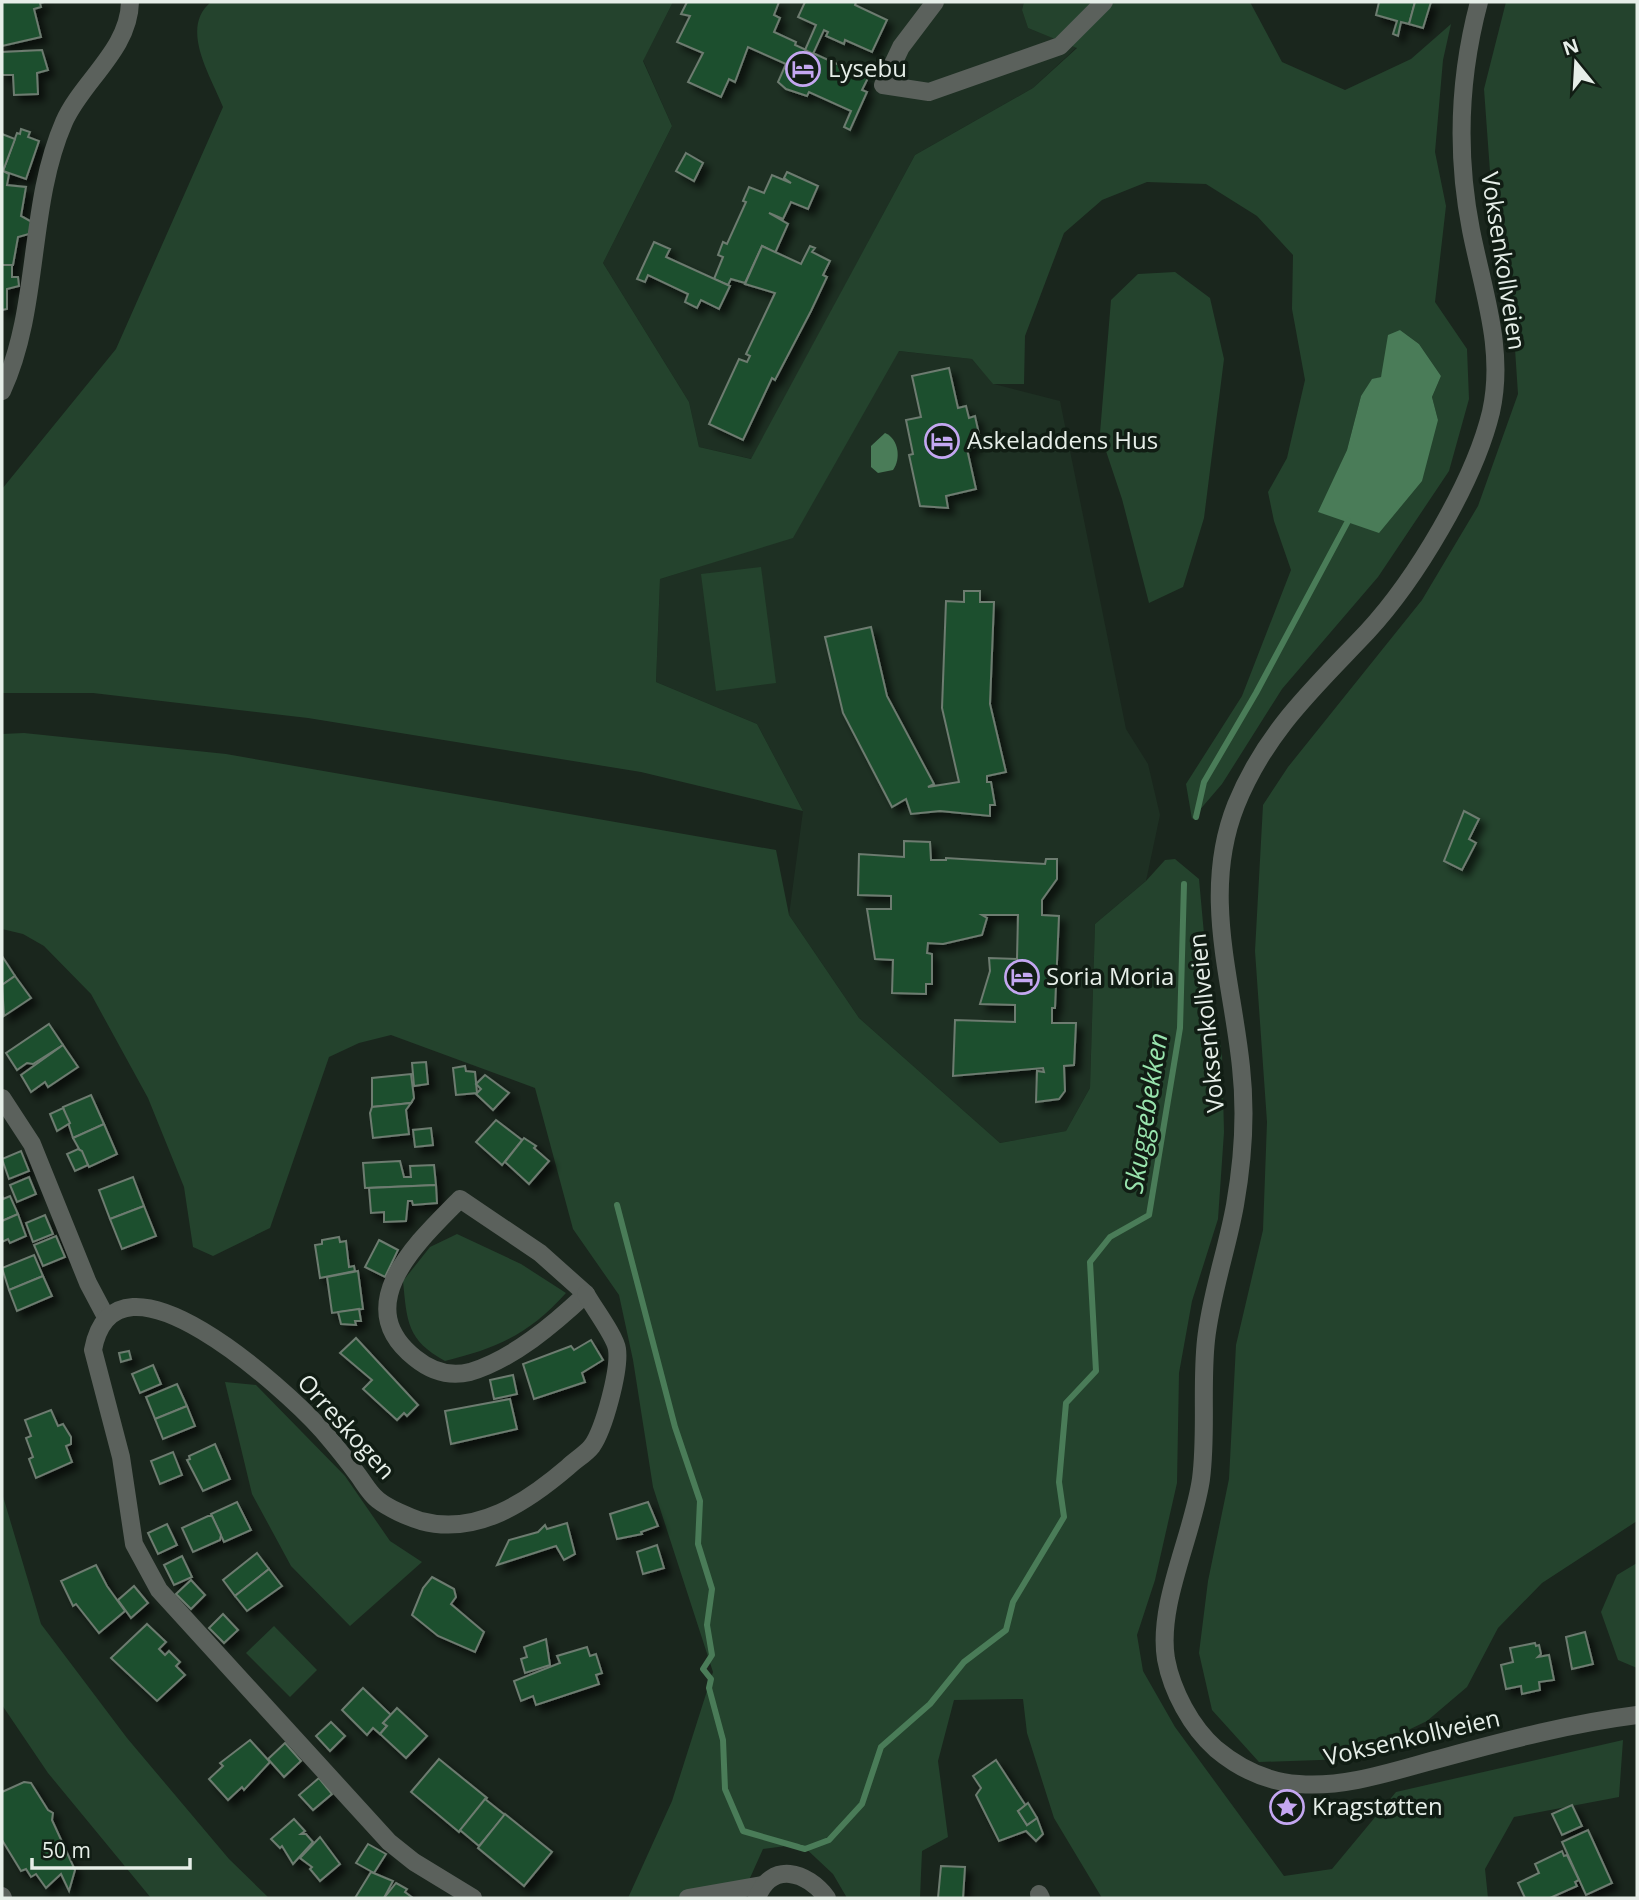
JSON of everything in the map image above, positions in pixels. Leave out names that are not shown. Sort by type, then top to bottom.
[{"type":"street","points":[[2,391],[18,351],[51,158],[65,120],[122,32],[130,2]]},
{"type":"street","points":[[935,2],[901,47],[883,85],[929,92],[1060,46],[1104,2]]},
{"type":"street","name":"Voksenkollveien","points":[[1479,2],[1465,75],[1461,141],[1469,221],[1496,352],[1496,383],[1489,419],[1458,493],[1414,573],[1384,612],[1300,700],[1272,738],[1237,804],[1224,843],[1219,883],[1220,913],[1224,963],[1242,1074],[1241,1165],[1231,1228],[1208,1323],[1201,1476],[1171,1602],[1166,1629],[1166,1661],[1184,1708],[1208,1742],[1246,1770],[1296,1784],[1319,1785],[1371,1777],[1513,1740],[1637,1715]]},
{"type":"street","points":[[2,1098],[32,1144],[88,1283],[106,1317],[95,1336],[94,1360],[121,1457],[134,1544],[159,1590],[389,1842],[414,1862],[473,1898]]},
{"type":"street","name":"Orreskogen","points":[[106,1317],[130,1306],[149,1308],[179,1319],[218,1341],[261,1371],[321,1429],[377,1500],[419,1521],[451,1525],[490,1519],[542,1489],[592,1445],[612,1393],[617,1349],[586,1294],[540,1253],[460,1199],[414,1245],[397,1269],[389,1289],[388,1309],[400,1344],[428,1367],[448,1374],[468,1372],[491,1363],[556,1322],[586,1294]]},
{"type":"street","points":[[688,1898],[759,1892],[772,1877],[797,1875],[808,1878],[827,1898]]},
{"type":"shaded area","points":[[211,2],[673,2],[643,61],[672,126],[603,263],[689,402],[699,447],[751,459],[915,155],[1033,88],[1077,48],[1028,28],[1022,10],[1024,2],[1250,2],[1282,62],[1345,90],[1411,59],[1451,24],[1443,60],[1435,152],[1446,206],[1435,302],[1467,349],[1469,399],[1449,471],[1378,577],[1282,689],[1222,784],[1192,819],[1186,784],[1242,696],[1291,570],[1274,521],[1268,492],[1287,458],[1305,380],[1292,309],[1293,255],[1257,216],[1206,184],[1147,182],[1102,200],[1064,233],[1025,336],[1024,384],[993,384],[972,359],[899,351],[793,538],[660,579],[656,682],[757,724],[803,811],[641,772],[308,718],[93,693],[2,693],[2,489],[116,349],[223,107],[200,53],[198,25],[202,13]],"holes":[[[1400,330],[1419,344],[1441,376],[1432,397],[1438,420],[1348,521],[1319,512],[1347,450],[1361,396],[1372,380],[1381,377]]]},
{"type":"shaded area","name":"Lysebu","points":[[673,2],[1024,2],[1022,10],[1028,28],[1077,47],[1033,88],[915,155],[752,459],[699,447],[689,402],[603,263],[672,126],[643,60]]},
{"type":"shaded area","points":[[1506,2],[1637,2],[1637,1521],[1542,1583],[1498,1628],[1467,1687],[1427,1721],[1348,1759],[1259,1762],[1212,1710],[1199,1653],[1208,1581],[1229,1479],[1236,1345],[1263,1230],[1267,1122],[1255,951],[1263,805],[1288,767],[1422,600],[1478,506],[1518,394],[1512,304],[1493,213],[1484,89]]},
{"type":"shaded area","points":[[1175,272],[1210,298],[1224,359],[1204,518],[1183,587],[1149,603],[1122,499],[1100,433],[1111,300],[1138,274]]},
{"type":"shaded area","points":[[1400,330],[1419,344],[1441,376],[1432,397],[1438,420],[1422,481],[1379,533],[1318,512],[1347,450],[1361,396],[1372,379],[1381,377],[1388,335]]},
{"type":"shaded area","name":"Soria Moria","points":[[898,351],[972,359],[994,384],[1060,401],[1126,729],[1148,764],[1160,815],[1146,881],[1095,924],[1090,1088],[1066,1131],[1000,1143],[859,1018],[789,915],[803,811],[757,724],[656,682],[660,579],[793,537]]},
{"type":"shaded area","points":[[885,433],[896,444],[897,460],[893,470],[878,473],[871,467],[871,446]]},
{"type":"shaded area","points":[[761,567],[776,683],[716,691],[701,574]]},
{"type":"shaded area","points":[[24,733],[226,754],[776,850],[789,915],[859,1018],[1000,1143],[1066,1131],[1090,1088],[1095,924],[1146,881],[1165,860],[1175,859],[1199,879],[1208,978],[1222,1053],[1224,1132],[1218,1219],[1192,1301],[1179,1373],[1177,1483],[1155,1580],[1137,1635],[1143,1671],[1175,1727],[1284,1876],[1332,1869],[1396,1792],[1623,1740],[1619,1797],[1514,1817],[1485,1869],[1488,1898],[1102,1898],[1054,1818],[1027,1733],[1023,1699],[954,1700],[938,1761],[948,1837],[922,1851],[920,1898],[847,1898],[833,1874],[801,1844],[763,1849],[741,1898],[628,1898],[672,1801],[713,1672],[653,1487],[633,1360],[619,1295],[573,1229],[535,1088],[391,1035],[359,1043],[329,1057],[270,1228],[213,1256],[193,1247],[184,1187],[148,1098],[91,994],[44,946],[23,934],[2,929],[2,734]]},
{"type":"shaded area","points":[[457,1234],[521,1264],[566,1293],[539,1319],[512,1338],[481,1351],[445,1361],[423,1345],[411,1328],[403,1281],[430,1247]]},
{"type":"shaded area","points":[[225,1382],[256,1385],[345,1476],[390,1541],[422,1562],[350,1626],[291,1566],[252,1494]]},
{"type":"shaded area","points":[[2,1493],[41,1624],[127,1738],[229,1859],[269,1898],[151,1898],[48,1773],[2,1705]]},
{"type":"shaded area","points":[[1637,1563],[1637,1668],[1618,1660],[1601,1612],[1617,1575]]},
{"type":"shaded area","points":[[274,1626],[317,1670],[290,1697],[246,1653]]},
{"type":"building","points":[[2,2],[44,2],[40,3],[41,7],[34,9],[41,37],[2,46]]},
{"type":"building","points":[[687,2],[779,2],[774,15],[780,18],[774,32],[796,42],[795,45],[868,78],[862,90],[867,92],[850,130],[844,127],[851,111],[809,92],[807,96],[786,89],[778,82],[786,64],[748,47],[735,82],[729,79],[721,97],[688,82],[703,53],[677,42],[690,16],[681,14]]},
{"type":"building","points":[[805,2],[856,2],[855,5],[887,20],[872,52],[845,40],[844,44],[826,36],[828,32],[824,30],[813,54],[805,50],[816,25],[798,17]]},
{"type":"building","points":[[1379,2],[1415,2],[1409,24],[1401,22],[1398,36],[1393,34],[1397,21],[1376,15]]},
{"type":"building","points":[[1415,2],[1431,2],[1423,28],[1409,24]]},
{"type":"building","points":[[42,50],[48,70],[37,73],[38,94],[14,95],[13,75],[2,75],[2,52]]},
{"type":"building","points":[[21,129],[30,132],[28,137],[39,141],[26,179],[3,171],[17,133],[20,134]]},
{"type":"building","points":[[2,134],[15,139],[3,171],[9,174],[7,185],[26,187],[21,216],[32,222],[29,234],[18,237],[13,265],[2,265]]},
{"type":"building","points":[[686,153],[703,163],[694,181],[676,171]]},
{"type":"building","points":[[787,172],[818,186],[808,209],[791,202],[783,219],[769,213],[788,224],[775,253],[762,246],[745,283],[731,279],[728,285],[714,279],[723,257],[718,255],[723,242],[727,244],[746,202],[743,201],[749,187],[764,193],[772,175],[791,183],[784,178]]},
{"type":"building","points":[[654,242],[670,249],[666,257],[730,286],[719,309],[701,300],[697,308],[685,302],[688,294],[648,275],[645,282],[637,279]]},
{"type":"building","points":[[762,246],[801,264],[810,246],[815,248],[812,252],[830,261],[823,275],[827,277],[811,311],[775,380],[772,378],[743,440],[709,424],[739,359],[747,362],[750,356],[746,354],[775,293],[745,284]]},
{"type":"building","points":[[2,265],[12,265],[12,277],[18,277],[19,286],[7,289],[7,309],[2,310]]},
{"type":"building","name":"Askeladdens Hus","points":[[949,368],[958,408],[966,406],[969,418],[975,416],[979,434],[973,436],[975,447],[967,449],[976,489],[946,496],[948,508],[920,506],[909,455],[913,454],[906,420],[921,417],[912,376]]},
{"type":"building","points":[[964,591],[980,591],[980,602],[994,602],[990,704],[1006,772],[987,776],[987,782],[991,782],[995,805],[990,805],[990,816],[940,811],[911,814],[906,799],[892,807],[843,713],[825,637],[871,627],[887,696],[934,784],[928,787],[959,782],[942,708],[946,601],[964,602]]},
{"type":"building","points":[[1464,811],[1479,819],[1469,839],[1476,843],[1462,870],[1444,861]]},
{"type":"building","name":"Soria Moria","points":[[904,841],[930,842],[931,860],[946,858],[1045,864],[1046,859],[1057,859],[1057,879],[1042,900],[1042,915],[1059,916],[1052,1023],[1076,1023],[1074,1065],[1064,1066],[1065,1091],[1059,1099],[1036,1102],[1037,1071],[1044,1072],[1043,1068],[953,1076],[955,1020],[1015,1022],[1015,1005],[980,1004],[990,971],[989,958],[1017,959],[1018,915],[982,915],[987,918],[982,935],[943,944],[928,943],[927,953],[932,954],[932,984],[926,984],[926,994],[892,993],[893,960],[875,959],[867,909],[891,909],[891,896],[858,895],[859,854],[904,857]]},
{"type":"building","points":[[2,956],[15,976],[2,985]]},
{"type":"building","points":[[15,976],[31,998],[4,1016],[2,985]]},
{"type":"building","points":[[49,1024],[63,1045],[33,1064],[27,1063],[17,1070],[6,1053]]},
{"type":"building","points":[[63,1045],[78,1067],[48,1087],[45,1082],[31,1092],[21,1075]]},
{"type":"building","points":[[426,1062],[428,1084],[414,1086],[412,1063]]},
{"type":"building","points":[[465,1066],[466,1071],[475,1072],[477,1093],[456,1095],[453,1068]]},
{"type":"building","points":[[411,1074],[414,1098],[411,1103],[372,1107],[372,1078]]},
{"type":"building","points":[[485,1075],[509,1093],[493,1110],[476,1094],[481,1089],[476,1084]]},
{"type":"building","points":[[91,1095],[104,1124],[73,1138],[63,1107]]},
{"type":"building","points":[[411,1103],[406,1110],[409,1134],[373,1138],[370,1113],[372,1107]]},
{"type":"building","points":[[63,1108],[70,1123],[57,1131],[50,1114]]},
{"type":"building","points":[[496,1120],[522,1140],[502,1165],[476,1142]]},
{"type":"building","points":[[104,1124],[117,1154],[89,1167],[73,1138]]},
{"type":"building","points":[[431,1128],[433,1145],[415,1147],[413,1130]]},
{"type":"building","points":[[524,1138],[536,1146],[534,1148],[549,1161],[529,1184],[505,1162]]},
{"type":"building","points":[[78,1149],[82,1151],[88,1165],[75,1171],[67,1154]]},
{"type":"building","points":[[21,1151],[29,1171],[9,1179],[2,1159]]},
{"type":"building","points":[[400,1161],[404,1177],[411,1177],[410,1166],[434,1165],[436,1185],[365,1188],[363,1163]]},
{"type":"building","points":[[29,1177],[36,1194],[17,1202],[10,1185]]},
{"type":"building","points":[[133,1177],[144,1206],[110,1219],[99,1190]]},
{"type":"building","points":[[436,1185],[437,1203],[413,1205],[412,1201],[408,1201],[406,1221],[384,1222],[384,1212],[371,1213],[369,1188]]},
{"type":"building","points":[[2,1195],[3,1199],[10,1196],[18,1214],[2,1221]]},
{"type":"building","points":[[144,1206],[156,1236],[122,1249],[110,1219]]},
{"type":"building","points":[[18,1214],[26,1236],[10,1243],[8,1239],[2,1242],[2,1221]]},
{"type":"building","points":[[45,1215],[53,1234],[33,1242],[26,1223]]},
{"type":"building","points":[[56,1236],[65,1257],[43,1266],[34,1245]]},
{"type":"building","points":[[339,1237],[340,1242],[346,1241],[349,1267],[354,1266],[355,1271],[320,1278],[315,1245],[322,1244],[322,1240]]},
{"type":"building","points":[[379,1240],[398,1250],[385,1277],[365,1267]]},
{"type":"building","points":[[34,1255],[43,1276],[9,1290],[2,1268]]},
{"type":"building","points":[[358,1271],[363,1309],[332,1313],[327,1277]]},
{"type":"building","points":[[43,1276],[52,1296],[17,1311],[9,1290]]},
{"type":"building","points":[[359,1309],[361,1321],[355,1321],[356,1325],[341,1324],[338,1312]]},
{"type":"building","points":[[356,1338],[418,1405],[407,1416],[404,1413],[397,1420],[363,1389],[372,1380],[340,1353]]},
{"type":"building","points":[[591,1340],[603,1360],[582,1373],[585,1382],[534,1399],[523,1364],[571,1346],[574,1350]]},
{"type":"building","points":[[129,1351],[131,1359],[121,1362],[119,1353]]},
{"type":"building","points":[[153,1365],[161,1384],[140,1393],[132,1374]]},
{"type":"building","points":[[513,1375],[517,1394],[494,1399],[490,1380]]},
{"type":"building","points":[[177,1384],[187,1406],[155,1419],[146,1397]]},
{"type":"building","points":[[510,1399],[517,1429],[451,1444],[445,1411]]},
{"type":"building","points":[[187,1406],[195,1426],[163,1439],[155,1419]]},
{"type":"building","points":[[51,1410],[58,1426],[63,1424],[71,1437],[71,1444],[66,1446],[72,1462],[36,1478],[29,1459],[33,1457],[26,1438],[31,1436],[25,1420]]},
{"type":"building","points":[[215,1444],[230,1479],[203,1491],[187,1460],[190,1459],[189,1456]]},
{"type":"building","points":[[173,1452],[182,1475],[160,1484],[151,1461]]},
{"type":"building","points":[[237,1502],[251,1530],[224,1542],[211,1514]]},
{"type":"building","points":[[648,1502],[658,1526],[641,1532],[642,1534],[617,1539],[610,1514]]},
{"type":"building","points":[[212,1516],[221,1535],[220,1540],[193,1552],[182,1528]]},
{"type":"building","points":[[567,1523],[575,1554],[564,1560],[556,1546],[497,1565],[509,1540],[538,1532],[545,1525],[547,1529]]},
{"type":"building","points":[[167,1524],[177,1545],[158,1554],[148,1533]]},
{"type":"building","points":[[657,1545],[664,1568],[643,1574],[637,1552]]},
{"type":"building","points":[[257,1553],[269,1569],[235,1596],[223,1580]]},
{"type":"building","points":[[182,1556],[192,1577],[174,1585],[164,1565]]},
{"type":"building","points":[[96,1565],[125,1611],[99,1633],[76,1604],[73,1606],[61,1581]]},
{"type":"building","points":[[269,1569],[282,1586],[247,1611],[235,1596]]},
{"type":"building","points":[[432,1577],[454,1589],[456,1597],[451,1604],[484,1632],[475,1652],[438,1636],[412,1615],[423,1588]]},
{"type":"building","points":[[191,1580],[205,1595],[191,1609],[176,1594]]},
{"type":"building","points":[[134,1586],[148,1603],[131,1618],[118,1600]]},
{"type":"building","points":[[223,1614],[238,1630],[224,1643],[209,1628]]},
{"type":"building","points":[[147,1624],[166,1642],[159,1649],[165,1655],[169,1651],[180,1662],[176,1666],[185,1675],[157,1701],[111,1658]]},
{"type":"building","points":[[1585,1632],[1593,1664],[1572,1669],[1566,1637]]},
{"type":"building","points":[[546,1639],[550,1665],[525,1673],[521,1659],[527,1657],[524,1647]]},
{"type":"building","points":[[1535,1643],[1536,1646],[1539,1645],[1541,1654],[1538,1657],[1549,1655],[1554,1680],[1539,1682],[1540,1690],[1522,1694],[1521,1686],[1506,1689],[1501,1665],[1513,1662],[1510,1648]]},
{"type":"building","points":[[587,1647],[590,1656],[596,1654],[602,1673],[596,1675],[599,1684],[536,1705],[533,1696],[521,1701],[514,1681],[560,1663],[557,1656]]},
{"type":"building","points":[[363,1688],[391,1715],[383,1723],[387,1726],[380,1734],[373,1728],[367,1735],[342,1710]]},
{"type":"building","points":[[397,1708],[427,1736],[406,1758],[380,1734],[387,1726],[383,1723]]},
{"type":"building","points":[[331,1722],[345,1736],[330,1751],[316,1736]]},
{"type":"building","points":[[250,1740],[270,1762],[244,1790],[242,1787],[228,1800],[209,1779],[223,1766],[220,1763]]},
{"type":"building","points":[[285,1743],[301,1761],[284,1777],[268,1759]]},
{"type":"building","points":[[439,1759],[487,1798],[459,1832],[411,1792]]},
{"type":"building","points":[[996,1760],[1026,1806],[1018,1811],[1027,1825],[1037,1818],[1043,1834],[1036,1841],[1026,1831],[999,1841],[976,1795],[981,1788],[973,1776]]},
{"type":"building","points":[[319,1778],[332,1794],[313,1810],[299,1795]]},
{"type":"building","points":[[24,1782],[31,1783],[48,1810],[53,1813],[52,1820],[75,1870],[69,1891],[61,1874],[46,1888],[36,1874],[31,1877],[26,1869],[21,1871],[2,1840],[2,1792]]},
{"type":"building","points":[[485,1799],[505,1815],[479,1846],[460,1830]]},
{"type":"building","points":[[1028,1803],[1037,1818],[1027,1825],[1018,1811]]},
{"type":"building","points":[[1572,1805],[1582,1826],[1562,1835],[1552,1814]]},
{"type":"building","points":[[505,1814],[552,1852],[524,1886],[478,1848]]},
{"type":"building","points":[[294,1819],[305,1831],[301,1834],[306,1834],[313,1842],[293,1864],[282,1846],[280,1848],[271,1839]]},
{"type":"building","points":[[1588,1830],[1612,1883],[1586,1895],[1562,1842]]},
{"type":"building","points":[[320,1837],[340,1864],[320,1881],[310,1869],[312,1867],[300,1858]]},
{"type":"building","points":[[368,1844],[386,1854],[374,1873],[356,1863]]},
{"type":"building","points":[[1562,1851],[1564,1856],[1567,1855],[1579,1880],[1575,1882],[1577,1886],[1550,1898],[1525,1898],[1518,1883],[1539,1873],[1535,1864]]},
{"type":"building","points":[[941,1866],[965,1867],[963,1898],[938,1898]]},
{"type":"building","points":[[371,1872],[393,1881],[384,1898],[355,1898]]},
{"type":"building","points":[[396,1883],[407,1889],[405,1892],[413,1898],[384,1898]]},
{"type":"waterway","name":"Skuggebekken","points":[[1196,817],[1204,782],[1256,693],[1348,521]]},
{"type":"waterway","name":"Skuggebekken","points":[[617,1205],[675,1427],[700,1501],[698,1544],[712,1589],[707,1625],[712,1655],[703,1669],[711,1679],[709,1688],[723,1740],[725,1789],[743,1831],[805,1849],[829,1840],[862,1804],[881,1747],[930,1704],[964,1662],[1006,1630],[1013,1602],[1064,1517],[1059,1482],[1066,1403],[1096,1371],[1090,1262],[1110,1237],[1149,1215],[1180,1028],[1184,884]]},
{"type":"place","name":"Lysebu","points":[[803,69]]},
{"type":"place","name":"Askeladdens Hus","points":[[942,441]]},
{"type":"place","name":"Soria Moria","points":[[1022,977]]},
{"type":"place","name":"Kragstøtten","points":[[1287,1807]]}]
